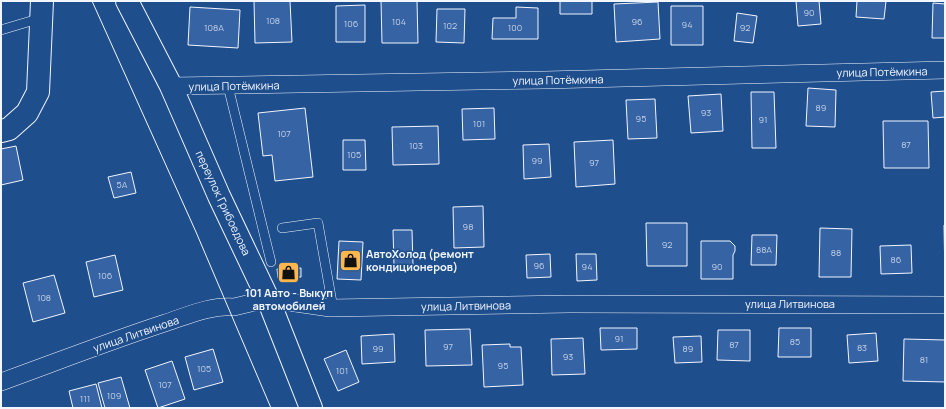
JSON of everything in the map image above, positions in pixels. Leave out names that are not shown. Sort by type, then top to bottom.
[{"type":"street","name":"переулок Грибоедова","points":[[128,1],[170,86],[219,196],[268,299],[311,408]]},
{"type":"street","points":[[1,131],[9,128],[27,114],[38,92],[42,9]]},
{"type":"street","name":"улица Потёмкина","points":[[170,86],[545,80],[945,70]]},
{"type":"street","name":"улица Литвинова","points":[[1,382],[132,334],[210,308],[228,306],[234,307],[268,299],[333,308],[569,304],[945,305]]},
{"type":"lane","points":[[1,30],[42,9]]},
{"type":"lane","points":[[228,86],[271,262]]},
{"type":"lane","points":[[282,228],[318,223],[333,308]]},
{"type":"building","points":[[254,1],[290,1],[292,42],[255,43]]},
{"type":"building","points":[[381,1],[417,1],[418,43],[382,43]]},
{"type":"building","points":[[560,1],[592,1],[592,14],[560,14]]},
{"type":"building","points":[[796,1],[819,1],[821,24],[798,26]]},
{"type":"building","points":[[857,1],[886,1],[884,19],[856,17]]},
{"type":"building","points":[[658,2],[660,39],[616,42],[614,4]]},
{"type":"building","points":[[933,3],[945,4],[945,38],[932,38]]},
{"type":"building","points":[[365,5],[365,42],[336,42],[336,6]]},
{"type":"building","points":[[671,6],[703,6],[703,45],[671,45]]},
{"type":"building","points":[[190,7],[240,10],[238,48],[188,45]]},
{"type":"building","points":[[516,7],[538,8],[538,39],[492,39],[493,18],[516,18]]},
{"type":"building","points":[[437,9],[465,9],[464,43],[436,42]]},
{"type":"building","points":[[737,13],[757,16],[753,43],[734,41]]},
{"type":"building","points":[[808,88],[836,90],[835,127],[806,126]]},
{"type":"building","points":[[945,91],[945,117],[933,118],[931,92]]},
{"type":"building","points":[[751,92],[774,92],[776,148],[752,148]]},
{"type":"building","points":[[721,94],[723,131],[691,133],[688,96]]},
{"type":"building","points":[[655,99],[657,138],[628,139],[626,100]]},
{"type":"building","points":[[305,108],[313,177],[275,181],[272,155],[263,156],[258,113]]},
{"type":"building","points":[[494,108],[495,139],[463,140],[462,109]]},
{"type":"building","points":[[883,121],[928,121],[929,168],[884,168]]},
{"type":"building","points":[[438,126],[439,164],[393,165],[392,127]]},
{"type":"building","points":[[343,140],[365,140],[366,170],[343,170]]},
{"type":"building","points":[[613,140],[615,184],[576,187],[574,142]]},
{"type":"building","points":[[549,144],[551,177],[524,179],[523,145]]},
{"type":"building","points":[[16,146],[23,180],[1,185],[1,149]]},
{"type":"building","points":[[131,172],[136,193],[114,198],[108,177]]},
{"type":"building","points":[[483,206],[484,247],[454,248],[453,207]]},
{"type":"building","points":[[646,223],[687,223],[687,266],[647,266]]},
{"type":"building","points":[[944,225],[945,225],[945,279]]},
{"type":"building","points":[[820,228],[852,229],[851,277],[819,277]]},
{"type":"building","points":[[393,230],[412,230],[413,265],[394,266]]},
{"type":"building","points":[[752,235],[777,235],[776,265],[751,265]]},
{"type":"building","name":"АвтоХолод (ремонт кондиционеров)","points":[[339,241],[363,242],[361,280],[337,279]]},
{"type":"building","points":[[701,241],[730,241],[735,246],[733,255],[733,279],[701,279]]},
{"type":"building","points":[[911,245],[912,273],[881,274],[880,246]]},
{"type":"building","points":[[550,254],[551,277],[527,278],[526,255]]},
{"type":"building","points":[[576,254],[596,254],[597,280],[577,281]]},
{"type":"building","points":[[115,255],[123,290],[94,297],[86,262]]},
{"type":"building","name":"101 Авто - Выкуп автомобилей","points":[[301,268],[301,277],[278,278],[277,269]]},
{"type":"building","points":[[54,275],[65,313],[33,322],[23,283]]},
{"type":"building","points":[[600,328],[637,328],[637,349],[601,350]]},
{"type":"building","points":[[779,328],[811,328],[811,357],[778,357]]},
{"type":"building","points":[[470,329],[472,365],[426,366],[425,330]]},
{"type":"building","points":[[718,330],[750,330],[750,361],[717,360]]},
{"type":"building","points":[[876,333],[878,361],[849,363],[847,335]]},
{"type":"building","points":[[394,334],[395,362],[362,364],[361,336]]},
{"type":"building","points":[[701,336],[702,362],[675,363],[673,337]]},
{"type":"building","points":[[583,338],[585,374],[552,375],[551,339]]},
{"type":"building","points":[[904,339],[945,340],[945,382],[903,381]]},
{"type":"building","points":[[510,344],[510,347],[521,347],[523,385],[484,387],[482,345]]},
{"type":"building","points":[[213,349],[223,382],[194,390],[185,357]]},
{"type":"building","points":[[346,350],[359,382],[338,391],[324,359]]},
{"type":"building","points":[[172,361],[185,399],[158,408],[145,370]]},
{"type":"building","points":[[121,377],[130,408],[105,408],[98,383]]},
{"type":"building","points":[[96,384],[102,408],[73,408],[69,391]]},
{"type":"tram line","points":[[92,1],[196,232],[271,408]]},
{"type":"place","name":"АвтоХолод (ремонт кондиционеров)","points":[[350,260]]},
{"type":"place","name":"101 Авто - Выкуп автомобилей","points":[[289,273]]}]
